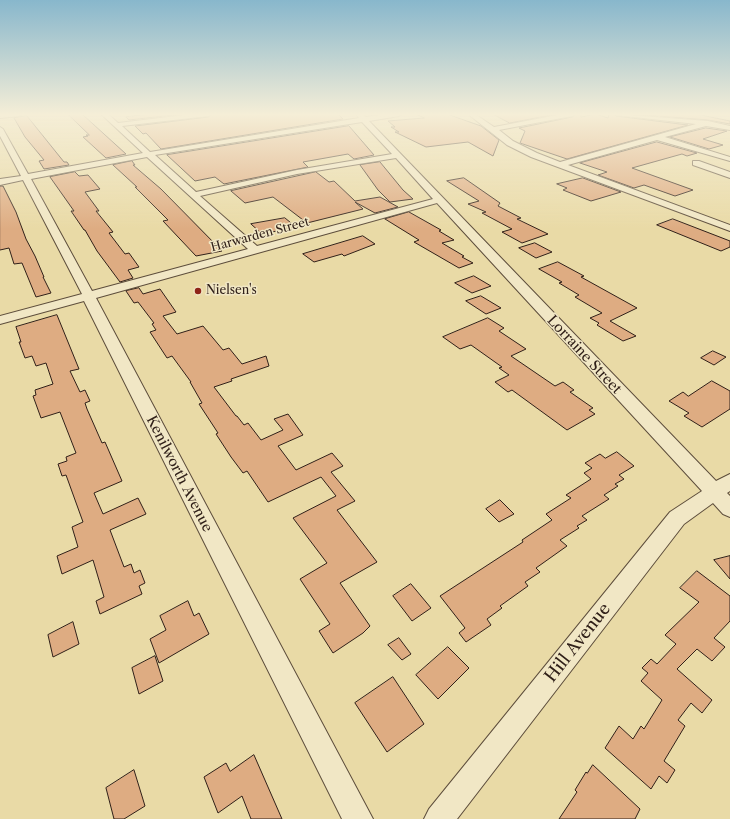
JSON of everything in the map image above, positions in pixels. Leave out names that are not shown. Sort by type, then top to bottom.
[{"type":"street","name":"Kenilworth Avenue","points":[[13,152],[89,296],[92,305],[358,819]]},
{"type":"street","points":[[0,182],[159,152]]},
{"type":"street","name":"Lorraine Street","points":[[395,152],[438,200],[722,487],[730,509]]},
{"type":"street","points":[[528,152],[559,165],[730,228]]},
{"type":"street","points":[[559,165],[603,152]]},
{"type":"street","points":[[707,152],[720,156],[729,163]]},
{"type":"street","points":[[149,154],[255,250]]},
{"type":"street","points":[[193,195],[304,171],[398,155]]},
{"type":"street","points":[[720,156],[696,164],[730,175]]},
{"type":"street","points":[[709,159],[729,163]]},
{"type":"street","points":[[712,170],[729,163]]},
{"type":"street","name":"Harwarden Street","points":[[0,320],[438,200]]},
{"type":"street","name":"Hill Avenue","points":[[439,819],[677,518],[722,487]]},
{"type":"building","points":[[38,152],[56,152],[64,162],[67,162],[69,165],[44,169],[39,161],[44,160]]},
{"type":"building","points":[[100,152],[124,152],[126,154],[106,158]]},
{"type":"building","points":[[184,152],[372,152],[374,155],[354,159],[348,154],[303,162],[308,167],[224,184],[215,177],[195,181],[167,155]]},
{"type":"building","points":[[486,152],[494,152],[493,156]]},
{"type":"building","points":[[547,152],[591,152],[567,159]]},
{"type":"building","points":[[620,152],[697,153],[687,156],[682,154],[632,168],[693,190],[675,196],[644,185],[634,188],[598,175],[607,172],[580,163]]},
{"type":"building","points":[[132,161],[135,165],[133,165],[161,189],[222,251],[196,256],[163,221],[168,220],[135,187],[137,187],[113,165]]},
{"type":"building","points":[[380,162],[403,190],[413,199],[390,202],[378,190],[360,165]]},
{"type":"building","points":[[75,172],[79,176],[88,175],[100,189],[85,192],[99,211],[96,211],[113,232],[109,233],[125,254],[129,253],[139,267],[128,270],[133,278],[120,282],[97,251],[85,230],[71,211],[74,211],[50,177]]},
{"type":"building","points":[[316,172],[329,182],[334,181],[355,201],[380,197],[398,207],[375,213],[355,202],[363,209],[307,223],[273,197],[245,203],[231,191]]},
{"type":"building","points":[[464,178],[500,203],[498,206],[521,218],[517,219],[548,234],[522,243],[502,232],[512,229],[482,213],[486,212],[468,204],[479,201],[447,181]]},
{"type":"building","points":[[583,178],[621,192],[591,201],[563,190],[567,188],[557,184]]},
{"type":"building","points":[[0,186],[3,186],[16,212],[26,239],[51,293],[36,297],[22,263],[14,264],[9,248],[0,250]]},
{"type":"building","points":[[409,212],[441,230],[439,231],[454,240],[442,243],[473,263],[459,268],[414,242],[419,240],[385,219]]},
{"type":"building","points":[[285,218],[296,227],[262,234],[251,224]]},
{"type":"building","points":[[673,219],[730,241],[730,247],[721,251],[657,225]]},
{"type":"building","points":[[363,236],[375,244],[344,256],[342,254],[314,262],[303,254]]},
{"type":"building","points":[[535,243],[552,252],[536,258],[519,248]]},
{"type":"building","points":[[558,262],[584,276],[581,277],[637,308],[610,321],[636,336],[623,341],[597,325],[599,323],[590,318],[602,313],[575,297],[579,295],[559,283],[562,282],[539,269]]},
{"type":"building","points":[[474,276],[491,286],[472,293],[455,283]]},
{"type":"building","points":[[139,288],[143,294],[160,289],[176,312],[163,316],[177,334],[203,326],[223,350],[229,348],[242,364],[266,356],[269,366],[231,379],[232,381],[214,387],[236,416],[244,425],[248,423],[261,440],[283,430],[274,419],[288,414],[303,435],[278,446],[296,470],[332,453],[343,466],[331,472],[355,501],[337,510],[377,562],[340,583],[370,626],[363,633],[333,653],[319,631],[330,624],[300,579],[327,563],[293,518],[336,496],[321,477],[268,502],[247,471],[243,473],[231,457],[216,434],[218,433],[199,404],[202,403],[191,382],[172,356],[167,358],[150,332],[156,330],[152,324],[154,323],[138,302],[134,303],[126,291]]},
{"type":"building","points":[[481,296],[501,308],[486,314],[466,301]]},
{"type":"building","points":[[57,315],[79,369],[70,371],[80,392],[85,390],[90,401],[85,403],[87,409],[102,443],[105,442],[122,481],[94,493],[103,514],[138,498],[146,514],[110,530],[124,567],[131,564],[134,573],[140,570],[145,583],[139,586],[142,594],[100,614],[96,601],[104,597],[93,560],[62,574],[57,556],[78,547],[72,527],[83,522],[66,475],[62,476],[58,464],[67,461],[66,457],[76,453],[60,412],[41,418],[33,396],[36,395],[35,390],[53,384],[46,363],[36,366],[32,356],[25,358],[19,342],[21,342],[16,327]]},
{"type":"building","points":[[488,318],[504,328],[499,331],[526,349],[511,356],[555,386],[563,382],[574,390],[570,392],[593,408],[589,410],[595,414],[567,430],[512,390],[508,392],[495,382],[509,375],[499,368],[502,367],[471,345],[460,349],[443,337]]},
{"type":"building","points":[[713,351],[726,357],[714,365],[701,358]]},
{"type":"building","points":[[712,381],[730,391],[730,409],[702,427],[684,416],[689,413],[669,401],[683,392],[688,396]]},
{"type":"building","points":[[617,452],[634,466],[619,475],[624,479],[615,484],[618,486],[604,495],[609,499],[582,516],[587,520],[577,526],[579,528],[560,540],[567,546],[536,568],[540,572],[525,582],[528,586],[500,606],[502,608],[487,619],[491,625],[466,642],[459,633],[465,628],[440,596],[523,542],[522,540],[552,520],[546,514],[571,498],[566,495],[591,479],[584,473],[592,468],[585,463],[600,454],[605,458]]},
{"type":"building","points":[[500,500],[514,514],[499,522],[486,509]]},
{"type":"building","points":[[730,556],[730,579],[714,560]]},
{"type":"building","points":[[697,571],[730,596],[730,621],[714,638],[725,647],[712,661],[697,649],[677,669],[712,700],[702,713],[691,703],[678,720],[685,726],[664,761],[675,770],[667,783],[659,776],[651,789],[605,748],[619,726],[633,739],[641,726],[644,729],[662,700],[641,681],[648,673],[642,668],[651,659],[657,664],[676,644],[665,635],[699,602],[680,588]]},
{"type":"building","points":[[411,584],[431,608],[412,621],[393,596]]},
{"type":"building","points":[[188,601],[194,616],[199,613],[209,634],[159,663],[150,639],[166,630],[160,616]]},
{"type":"building","points":[[73,622],[79,644],[53,657],[48,635]]},
{"type":"building","points":[[399,638],[411,654],[402,660],[388,645]]},
{"type":"building","points":[[448,647],[469,668],[438,699],[416,675]]},
{"type":"building","points":[[155,656],[163,681],[139,694],[132,668]]},
{"type":"building","points":[[393,677],[424,724],[387,752],[355,703]]},
{"type":"building","points":[[254,755],[282,819],[251,819],[242,796],[218,813],[204,777],[226,763],[230,771]]},
{"type":"building","points":[[593,765],[640,809],[635,819],[559,819],[577,792],[575,790],[586,772],[587,773]]},
{"type":"building","points":[[134,770],[145,806],[124,819],[114,819],[106,788]]},
{"type":"place","name":"Nielsen's","points":[[198,291]]}]
